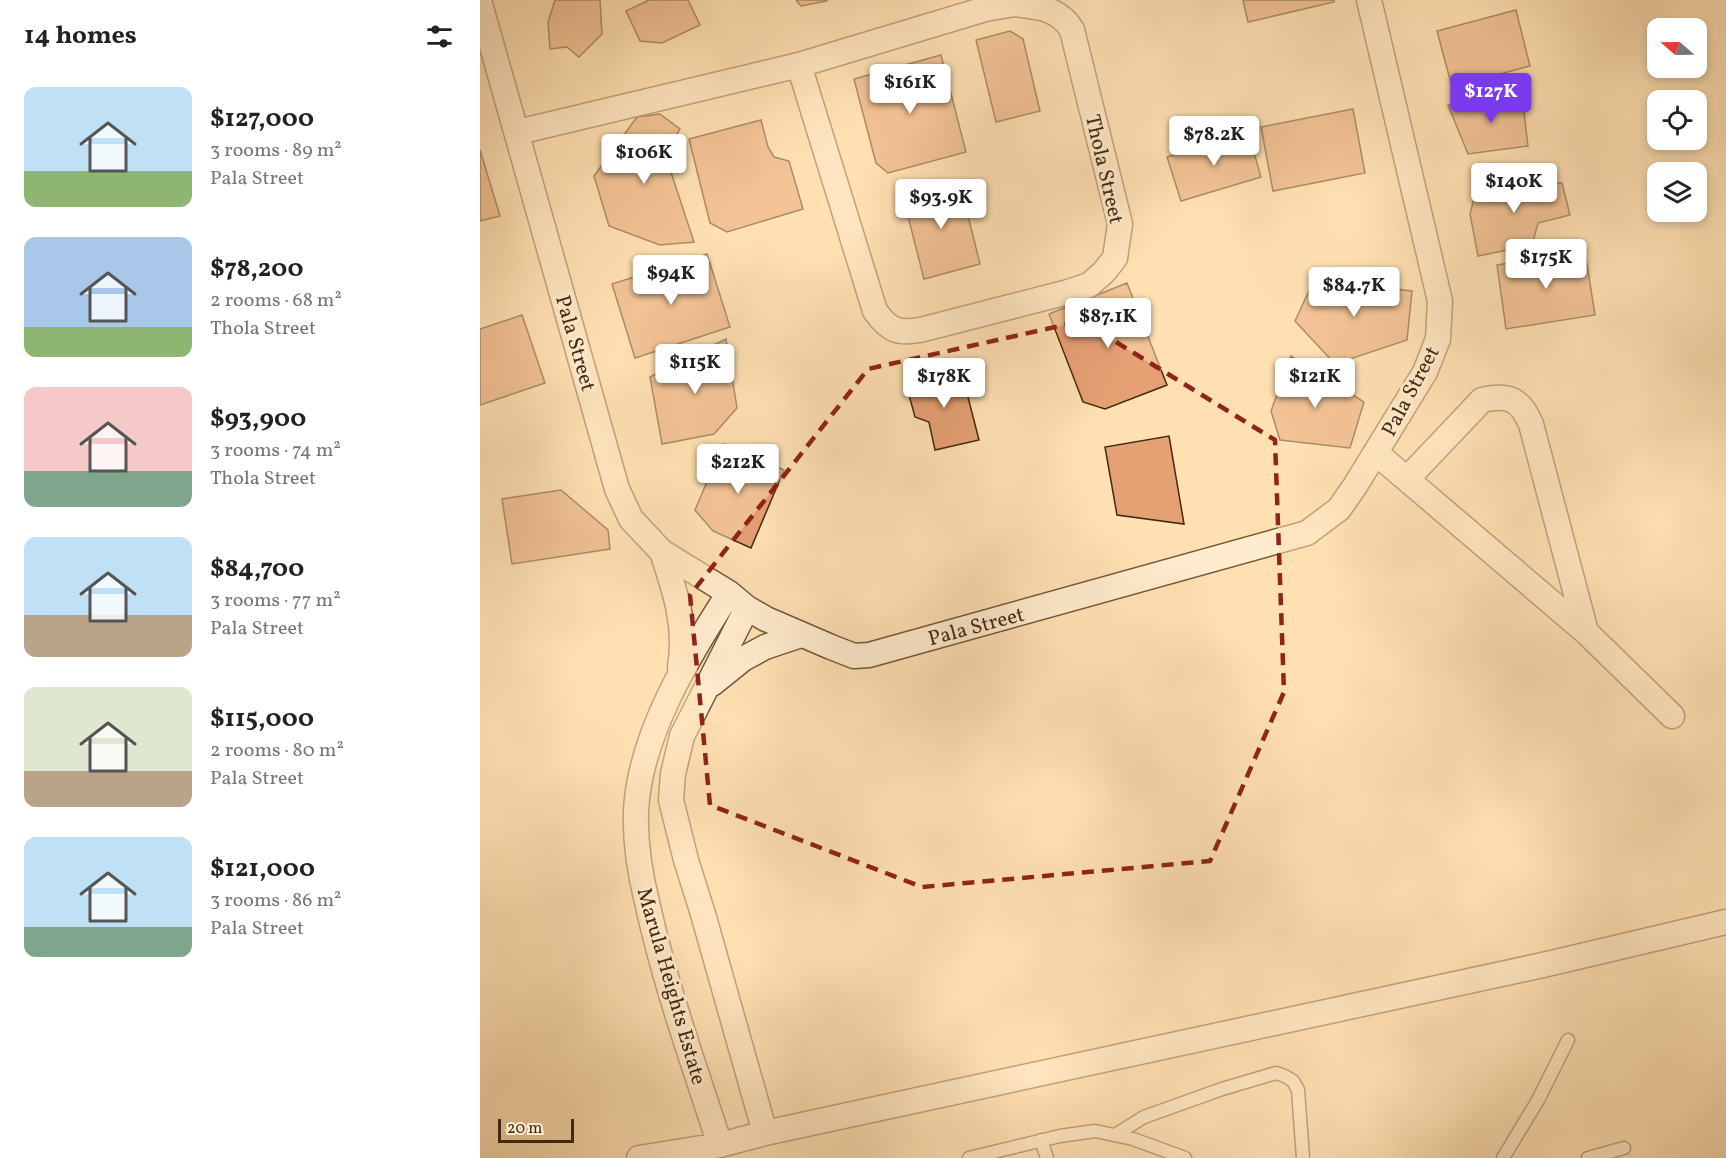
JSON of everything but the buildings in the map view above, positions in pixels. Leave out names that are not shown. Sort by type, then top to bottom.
[{"type":"street","name":"Pala Street","points":[[480,3],[617,489],[631,519],[662,552],[738,601],[801,635],[854,656],[869,655],[1307,533],[1339,509],[1425,372],[1438,339],[1440,301],[1369,0]]},
{"type":"street","name":"Thola Street","points":[[518,132],[799,65],[985,9],[1014,4],[1054,11],[1066,19],[1072,30],[1120,224],[1115,258],[1089,285],[1068,292],[906,332],[897,331],[885,325],[875,311],[799,65]]},
{"type":"street","points":[[1407,479],[1482,400],[1496,397],[1518,402],[1525,410],[1531,424],[1586,632]]},
{"type":"street","points":[[1376,453],[1586,632],[1672,716]]},
{"type":"street","points":[[662,552],[681,612],[683,649],[678,681]]},
{"type":"street","points":[[738,601],[705,690],[682,736],[673,774],[671,800],[686,860],[765,1133]]},
{"type":"street","name":"Marula Heights Estate","points":[[720,1145],[655,941],[642,882],[636,812],[647,755],[660,716],[698,642],[738,601]]},
{"type":"street","points":[[705,690],[743,659],[801,635]]},
{"type":"street","points":[[639,1158],[720,1145],[765,1133],[1543,965],[1726,922]]},
{"type":"lane","points":[[1503,1158],[1538,1100],[1568,1040]]},
{"type":"lane","points":[[1115,1135],[1144,1117],[1222,1089],[1276,1073],[1293,1081],[1298,1090],[1303,1158]]},
{"type":"lane","points":[[969,1158],[1041,1140],[1095,1131],[1143,1142],[1185,1158]]},
{"type":"lane","points":[[1041,1140],[1047,1158]]},
{"type":"lane","points":[[1588,1158],[1624,1148]]},
{"type":"highlighted area","points":[[1082,321],[1275,440],[1284,692],[1210,861],[922,887],[710,805],[690,595],[868,369]]}]
